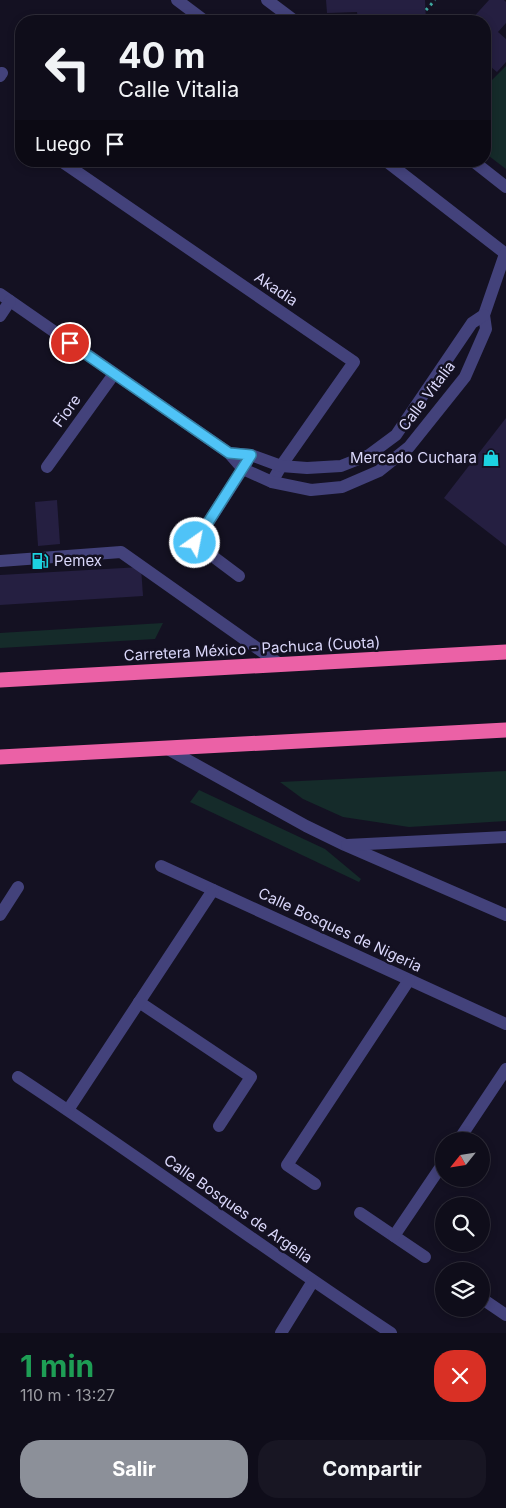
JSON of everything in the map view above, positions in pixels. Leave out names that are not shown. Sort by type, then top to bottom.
[{"type":"highway","name":"Carretera México - Pachuca (Cuota)","points":[[0,680],[506,652]]},
{"type":"highway","points":[[0,758],[506,730]]},
{"type":"street","points":[[177,0],[197,15]]},
{"type":"street","points":[[268,0],[287,15]]},
{"type":"street","name":"Akadia","points":[[70,167],[354,362],[281,466],[272,482]]},
{"type":"street","points":[[394,167],[506,254]]},
{"type":"street","points":[[481,167],[506,187]]},
{"type":"street","name":"Calle Vitalia","points":[[5,298],[229,453],[243,469],[272,482],[311,490],[342,487],[379,471],[409,447],[465,376],[486,330],[484,315],[506,254]]},
{"type":"street","points":[[0,316],[5,298]]},
{"type":"street","name":"Calle Vitalia","points":[[229,453],[251,455],[281,466],[307,468],[341,466],[369,455],[396,435],[472,323],[484,315]]},
{"type":"street","name":"Fiore","points":[[47,467],[114,374]]},
{"type":"street","points":[[396,435],[409,447]]},
{"type":"street","points":[[239,576],[195,543],[251,455]]},
{"type":"street","points":[[0,561],[121,552],[282,665]]},
{"type":"street","points":[[166,748],[306,826],[345,845],[506,915]]},
{"type":"street","points":[[345,845],[506,837]]},
{"type":"street","name":"Calle Bosques de Nigeria","points":[[161,866],[506,1024]]},
{"type":"street","points":[[0,915],[18,887]]},
{"type":"street","points":[[68,1110],[213,890]]},
{"type":"street","points":[[315,1184],[287,1165],[409,980]]},
{"type":"street","points":[[139,1002],[251,1077],[219,1126]]},
{"type":"street","points":[[464,1132],[506,1069]]},
{"type":"street","name":"Calle Bosques de Argelia","points":[[18,1077],[313,1282],[391,1333]]},
{"type":"street","points":[[394,1236],[435,1175]]},
{"type":"street","points":[[360,1213],[425,1257]]},
{"type":"street","points":[[281,1333],[313,1282]]},
{"type":"street","points":[[490,1302],[504,1309]]},
{"type":"path","points":[[426,10],[435,0]]},
{"type":"green space","points":[[506,66],[506,169],[491,158],[491,81]]},
{"type":"green space","points":[[163,623],[155,639],[0,648],[0,633]]},
{"type":"green space","points":[[506,771],[506,821],[409,827],[343,817],[303,799],[280,782]]},
{"type":"green space","points":[[199,790],[325,849],[361,879],[359,882],[190,802]]},
{"type":"building","points":[[326,0],[425,0],[426,15],[357,15],[357,12],[327,13]]},
{"type":"building","points":[[489,0],[504,0],[506,2],[506,23],[498,32],[506,39],[506,62],[497,72],[491,67],[491,15],[475,15]]},
{"type":"building","name":"Mercado Cuchara","points":[[506,418],[506,546],[444,498]]},
{"type":"building","points":[[57,500],[60,544],[38,546],[35,502]]},
{"type":"building","points":[[141,567],[143,596],[0,605],[0,575]]},
{"type":"place","name":"Mercado Cuchara","points":[[491,458]]},
{"type":"place","name":"Pemex","points":[[40,561]]},
{"type":"route","points":[[70,343],[229,453],[251,455],[195,543]]}]
